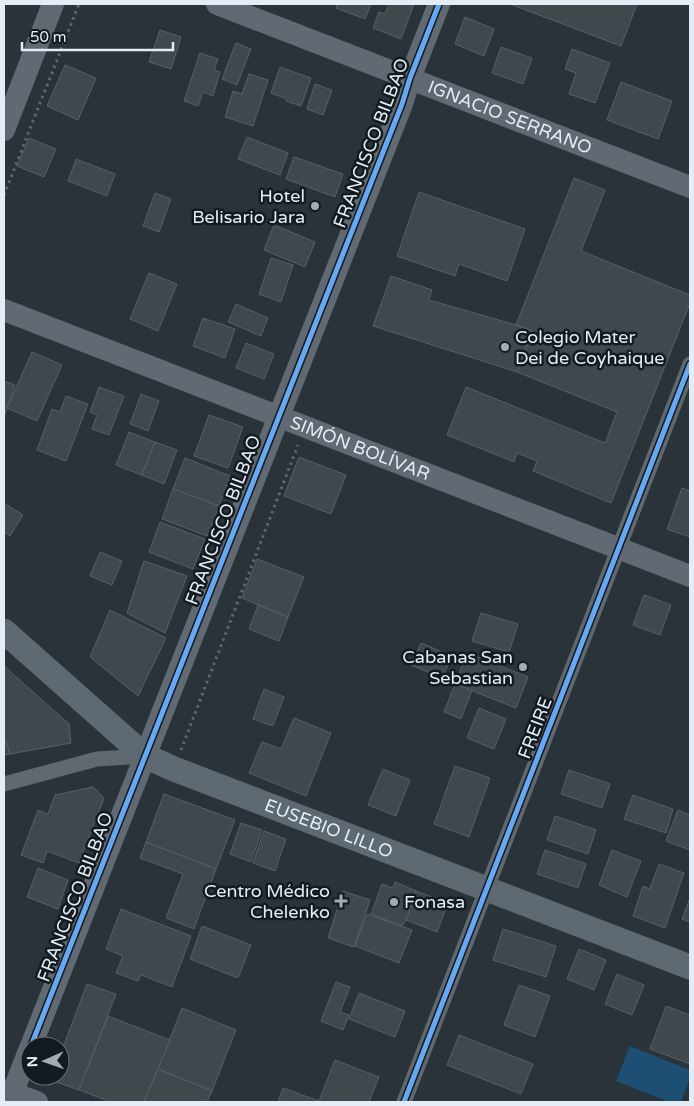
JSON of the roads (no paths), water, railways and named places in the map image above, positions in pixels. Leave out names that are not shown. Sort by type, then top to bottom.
[{"type":"main road","name":"EUSEBIO LILLO","points":[[4,631],[145,756],[174,769],[690,967]]},
{"type":"street","points":[[4,130],[53,4]]},
{"type":"street","name":"IGNACIO SERRANO","points":[[217,4],[690,187]]},
{"type":"street","name":"FRANCISCO BILBAO","points":[[34,1036],[399,113],[410,78],[439,4]]},
{"type":"street","name":"SIMÓN BOLÍVAR","points":[[4,310],[690,576]]},
{"type":"street","name":"FREIRE","points":[[404,1102],[690,364]]},
{"type":"street","points":[[4,784],[97,759],[145,756]]},
{"type":"street","name":"FRANCISCO BILBAO","points":[[8,1095],[20,1069]]},
{"type":"street","points":[[8,1095],[37,1102]]},
{"type":"place","name":"Hotel Belisario Jara","points":[[315,206]]},
{"type":"place","name":"Colegio Mater Dei de Coyhaique","points":[[505,347]]},
{"type":"place","name":"Cabanas San Sebastian","points":[[523,667]]},
{"type":"place","name":"Centro Médico Chelenko","points":[[341,901]]},
{"type":"place","name":"Fonasa","points":[[394,902]]}]
